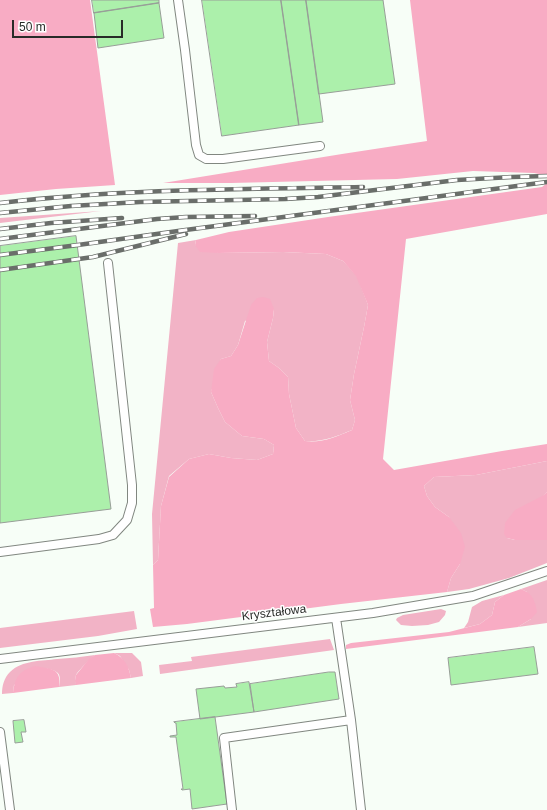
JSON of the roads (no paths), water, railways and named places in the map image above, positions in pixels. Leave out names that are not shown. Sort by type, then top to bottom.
[{"type":"lane","points":[[178,0],[196,145],[200,155],[206,159],[223,159],[320,146]]},
{"type":"lane","points":[[0,552],[99,539],[113,534],[127,520],[132,503],[132,485],[108,263]]},
{"type":"lane","name":"Kryształowa","points":[[0,659],[373,613],[473,596],[547,571]]},
{"type":"lane","points":[[336,618],[351,720],[361,810]]},
{"type":"lane","points":[[232,810],[224,738],[351,720]]},
{"type":"lane","points":[[0,732],[10,810]]},
{"type":"railway","points":[[0,213],[71,206],[140,202],[318,197],[457,180],[547,176]]},
{"type":"railway","points":[[0,255],[547,182]]},
{"type":"railway","points":[[0,203],[45,198],[136,192],[363,187]]},
{"type":"railway","points":[[0,239],[157,219],[255,216]]},
{"type":"railway","points":[[0,229],[51,223],[122,218]]},
{"type":"railway","points":[[0,270],[93,257],[186,234]]}]
